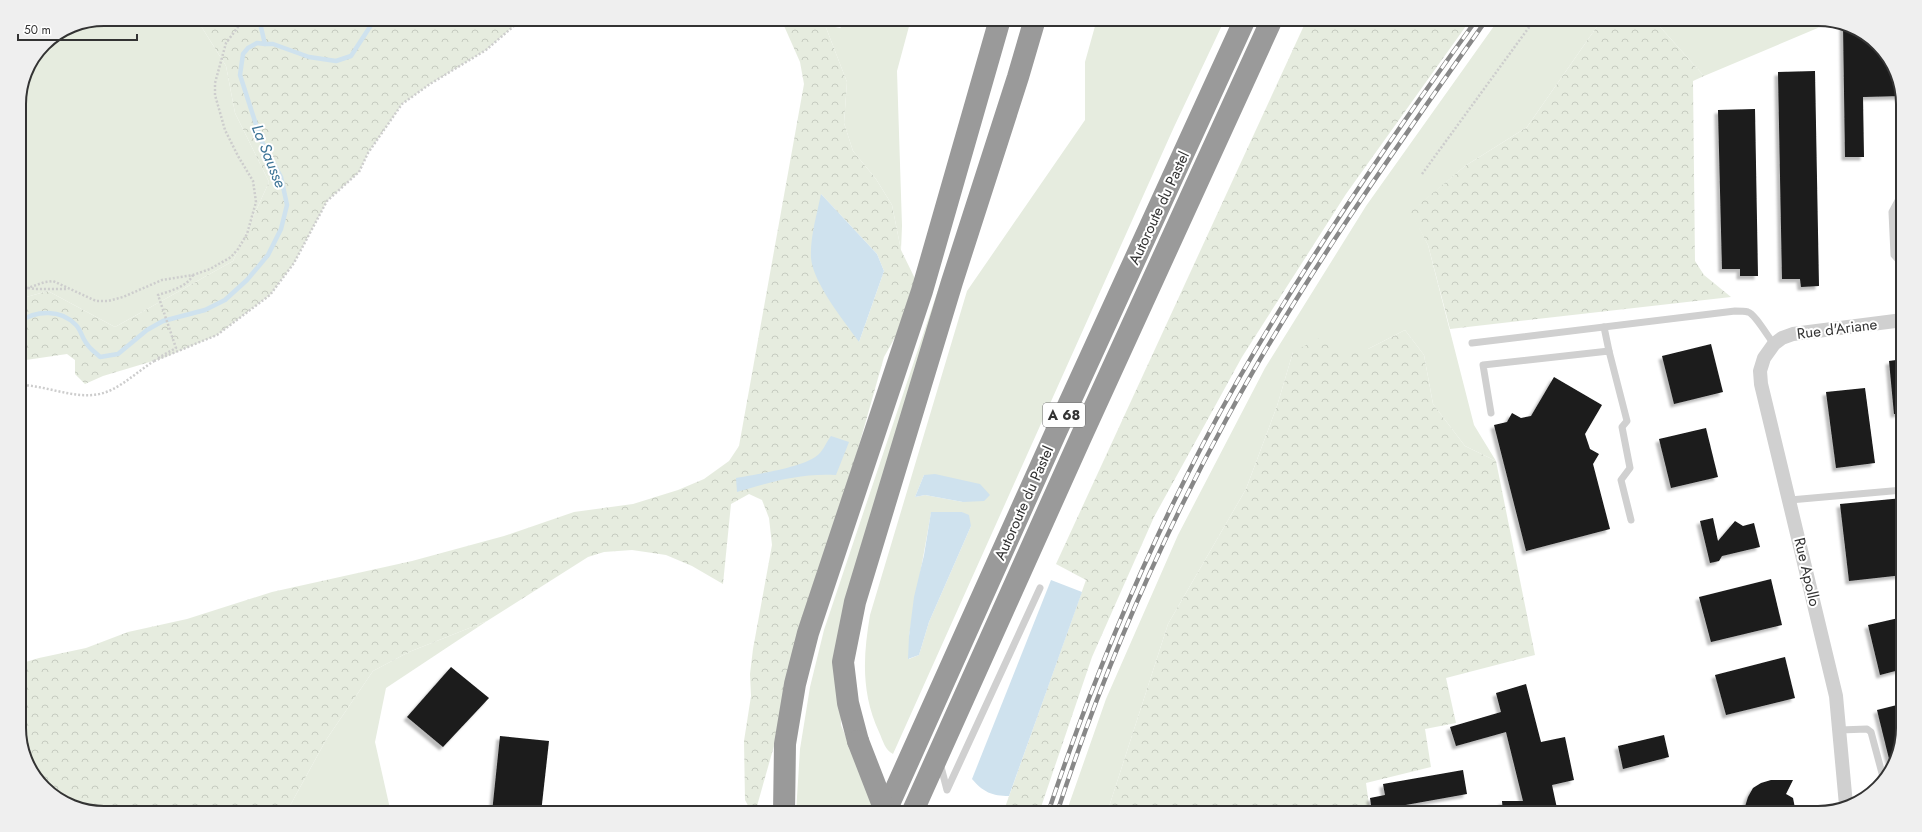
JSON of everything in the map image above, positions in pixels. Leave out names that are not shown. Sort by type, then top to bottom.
[{"type":"highway","points":[[784,806],[785,744],[795,684],[808,633],[922,291],[998,26]]},
{"type":"highway","points":[[883,806],[858,741],[848,703],[843,662],[855,602],[952,282],[1018,77],[1032,26]]},
{"type":"highway","name":"Autoroute du Pastel","points":[[889,806],[1056,432],[1242,26]]},
{"type":"highway","name":"Autoroute du Pastel","points":[[915,806],[1269,26]]},
{"type":"street","name":"Rue d'Ariane","points":[[1774,344],[1793,334],[1896,321]]},
{"type":"street","name":"Rue Apollo","points":[[1774,344],[1764,358],[1760,371],[1761,384],[1836,696],[1846,801]]},
{"type":"lane","points":[[1896,205],[1892,212],[1894,254],[1896,256]]},
{"type":"lane","points":[[1472,343],[1735,311],[1749,312],[1758,320],[1764,332],[1774,344]]},
{"type":"lane","points":[[1604,327],[1627,421],[1622,427],[1630,468],[1621,480],[1630,520]]},
{"type":"lane","points":[[1491,413],[1483,365],[1609,351]]},
{"type":"lane","points":[[1790,500],[1896,491]]},
{"type":"lane","points":[[939,754],[947,790],[1040,588]]},
{"type":"lane","points":[[1840,730],[1867,729],[1870,732],[1882,773]]},
{"type":"path","points":[[28,288],[53,281],[96,301],[108,301],[123,297],[162,280],[193,275],[221,264],[231,258],[247,234],[256,202],[253,181],[225,130],[215,89],[216,76],[226,44],[239,26]]},
{"type":"path","points":[[154,361],[217,335],[270,295],[294,263],[327,201],[359,172],[368,153],[402,104],[430,84],[486,50],[514,26]]},
{"type":"path","points":[[1422,174],[1530,26]]},
{"type":"path","points":[[26,385],[72,394],[92,396],[112,390],[154,361],[176,348],[158,295],[175,290],[191,280],[193,275]]},
{"type":"path","points":[[28,288],[68,289]]},
{"type":"green space","points":[[201,26],[226,66],[235,113],[269,182],[233,261],[115,327],[48,291],[26,297],[26,99],[29,84],[36,65],[53,45],[65,36],[89,27]]},
{"type":"green space","points":[[201,26],[514,26],[486,50],[430,84],[402,104],[368,153],[359,172],[327,201],[294,263],[270,295],[217,335],[163,358],[103,376],[85,384],[75,374],[75,360],[67,354],[26,360],[26,297],[48,291],[115,327],[233,261],[269,182],[235,113],[226,66]]},
{"type":"green space","points":[[784,26],[825,26],[847,82],[844,123],[853,151],[876,179],[892,205],[901,250],[921,291],[884,357],[757,806],[748,806],[745,800],[744,741],[751,696],[750,674],[753,649],[772,545],[769,518],[762,500],[749,494],[731,504],[723,584],[692,566],[666,555],[632,550],[604,552],[588,557],[487,621],[409,652],[373,671],[326,740],[290,806],[89,805],[74,800],[61,793],[45,779],[34,762],[27,743],[26,662],[86,648],[128,632],[187,619],[272,592],[412,561],[504,536],[574,512],[633,504],[678,490],[704,479],[729,461],[739,446],[804,84],[800,62]],"holes":[[[821,194],[877,254],[884,271],[859,342]]]},
{"type":"green space","points":[[825,26],[840,28],[842,26],[909,26],[897,71],[902,226],[901,250],[892,205],[876,179],[853,151],[844,123],[847,82]]},
{"type":"green space","points":[[1095,26],[1222,26],[1174,127],[893,754],[886,748],[883,742],[873,717],[866,688],[865,660],[870,615],[967,291],[1085,120],[1085,62]],"holes":[[[924,475],[963,502],[925,495],[915,497]],[[962,512],[971,526],[929,622],[919,655],[909,659],[909,636],[931,513]]]},
{"type":"green space","points":[[1304,26],[1466,26],[1346,194],[1242,357],[1154,517],[1092,657],[1041,806],[1005,806],[1086,580],[1056,564]]},
{"type":"green space","points":[[1494,26],[1597,26],[1527,127],[1465,166],[1411,212],[1428,245],[1474,425],[1496,461],[1465,446],[1433,404],[1424,355],[1405,330],[1368,349],[1293,352],[1277,406],[1246,489],[1168,624],[1109,806],[1068,806],[1106,699],[1178,535],[1265,368],[1366,206]]},
{"type":"green space","points":[[1597,26],[1659,26],[1704,76],[1693,81],[1695,261],[1704,275],[1731,297],[1450,329],[1428,245],[1410,212],[1465,166],[1527,127]]},
{"type":"green space","points":[[1659,26],[1823,26],[1704,76]]},
{"type":"green space","points":[[943,275],[840,636],[841,725],[873,803],[872,806],[796,806],[800,749],[810,687],[824,630]]},
{"type":"green space","points":[[1405,330],[1424,355],[1433,404],[1465,446],[1496,461],[1535,655],[1446,678],[1456,723],[1425,729],[1431,767],[1366,783],[1369,806],[1109,806],[1168,624],[1246,489],[1277,406],[1293,352],[1325,335],[1331,349],[1368,349]]},
{"type":"green space","points":[[487,621],[386,688],[375,742],[389,806],[290,806],[326,740],[373,671],[409,652]]},
{"type":"water","points":[[821,194],[877,254],[884,271],[859,342],[830,302],[817,279],[813,268],[811,250],[814,226]]},
{"type":"water","points":[[831,436],[849,442],[836,475],[810,475],[798,477],[737,492],[736,478],[779,470],[803,463],[819,454]]},
{"type":"water","points":[[935,474],[980,484],[990,495],[984,501],[963,502],[925,495],[915,497],[924,475]]},
{"type":"water","points":[[931,512],[962,512],[969,515],[971,526],[929,622],[919,655],[908,659],[909,636],[914,597],[924,555]]},
{"type":"water","points":[[1051,580],[1082,592],[1009,796],[993,794],[984,790],[972,779]]},
{"type":"building","points":[[1843,30],[1857,36],[1880,57],[1890,74],[1896,96],[1863,97],[1864,157],[1845,157]]},
{"type":"building","points":[[1815,71],[1819,286],[1801,287],[1800,279],[1782,279],[1778,72]]},
{"type":"building","points":[[1755,109],[1758,276],[1740,276],[1740,269],[1722,269],[1718,110]]},
{"type":"building","points":[[1711,344],[1723,392],[1674,404],[1662,356]]},
{"type":"building","points":[[1896,360],[1896,414],[1894,414],[1889,361]]},
{"type":"building","points":[[1554,377],[1602,405],[1585,434],[1590,449],[1599,454],[1593,464],[1610,529],[1526,551],[1494,425],[1507,422],[1512,413],[1521,418],[1531,416]]},
{"type":"building","points":[[1865,388],[1875,463],[1836,468],[1826,392]]},
{"type":"building","points":[[1706,428],[1718,477],[1671,488],[1659,439]]},
{"type":"building","points":[[1896,499],[1896,576],[1849,581],[1840,504]]},
{"type":"building","points":[[1713,518],[1718,541],[1735,521],[1743,526],[1754,523],[1760,547],[1722,556],[1719,561],[1710,563],[1700,521]]},
{"type":"building","points":[[1771,579],[1782,625],[1711,642],[1699,597]]},
{"type":"building","points":[[1896,619],[1896,671],[1880,675],[1868,625]]},
{"type":"building","points":[[1785,657],[1795,698],[1726,715],[1715,675]]},
{"type":"building","points":[[451,667],[489,698],[443,747],[407,717]]},
{"type":"building","points":[[1526,684],[1541,742],[1565,737],[1574,780],[1552,785],[1556,806],[1502,806],[1502,801],[1523,801],[1506,732],[1456,746],[1450,727],[1501,712],[1496,693]]},
{"type":"building","points":[[1896,705],[1895,743],[1889,760],[1877,710]]},
{"type":"building","points":[[1664,735],[1669,757],[1623,769],[1618,746]]},
{"type":"building","points":[[500,736],[549,741],[542,806],[493,806]]},
{"type":"building","points":[[1463,770],[1467,794],[1400,806],[1371,806],[1370,798],[1385,795],[1383,784]]},
{"type":"building","points":[[1771,780],[1793,780],[1786,794],[1793,798],[1795,806],[1745,806],[1753,788],[1761,783]]},
{"type":"waterway","points":[[261,26],[265,44]]},
{"type":"waterway","name":"La Sausse","points":[[26,318],[41,313],[63,316],[76,325],[88,346],[100,357],[118,354],[147,330],[163,321],[205,310],[225,300],[247,280],[268,255],[281,229],[287,205],[281,177],[261,140],[240,75],[243,54],[248,48],[257,43],[273,44],[309,57],[336,61],[351,56],[370,26]]},
{"type":"railway","points":[[1050,806],[1088,701],[1132,592],[1182,484],[1209,432],[1265,333],[1323,242],[1414,107],[1472,26]]},
{"type":"railway","points":[[1059,806],[1092,712],[1132,612],[1177,515],[1226,420],[1286,316],[1350,215],[1482,26]]}]
